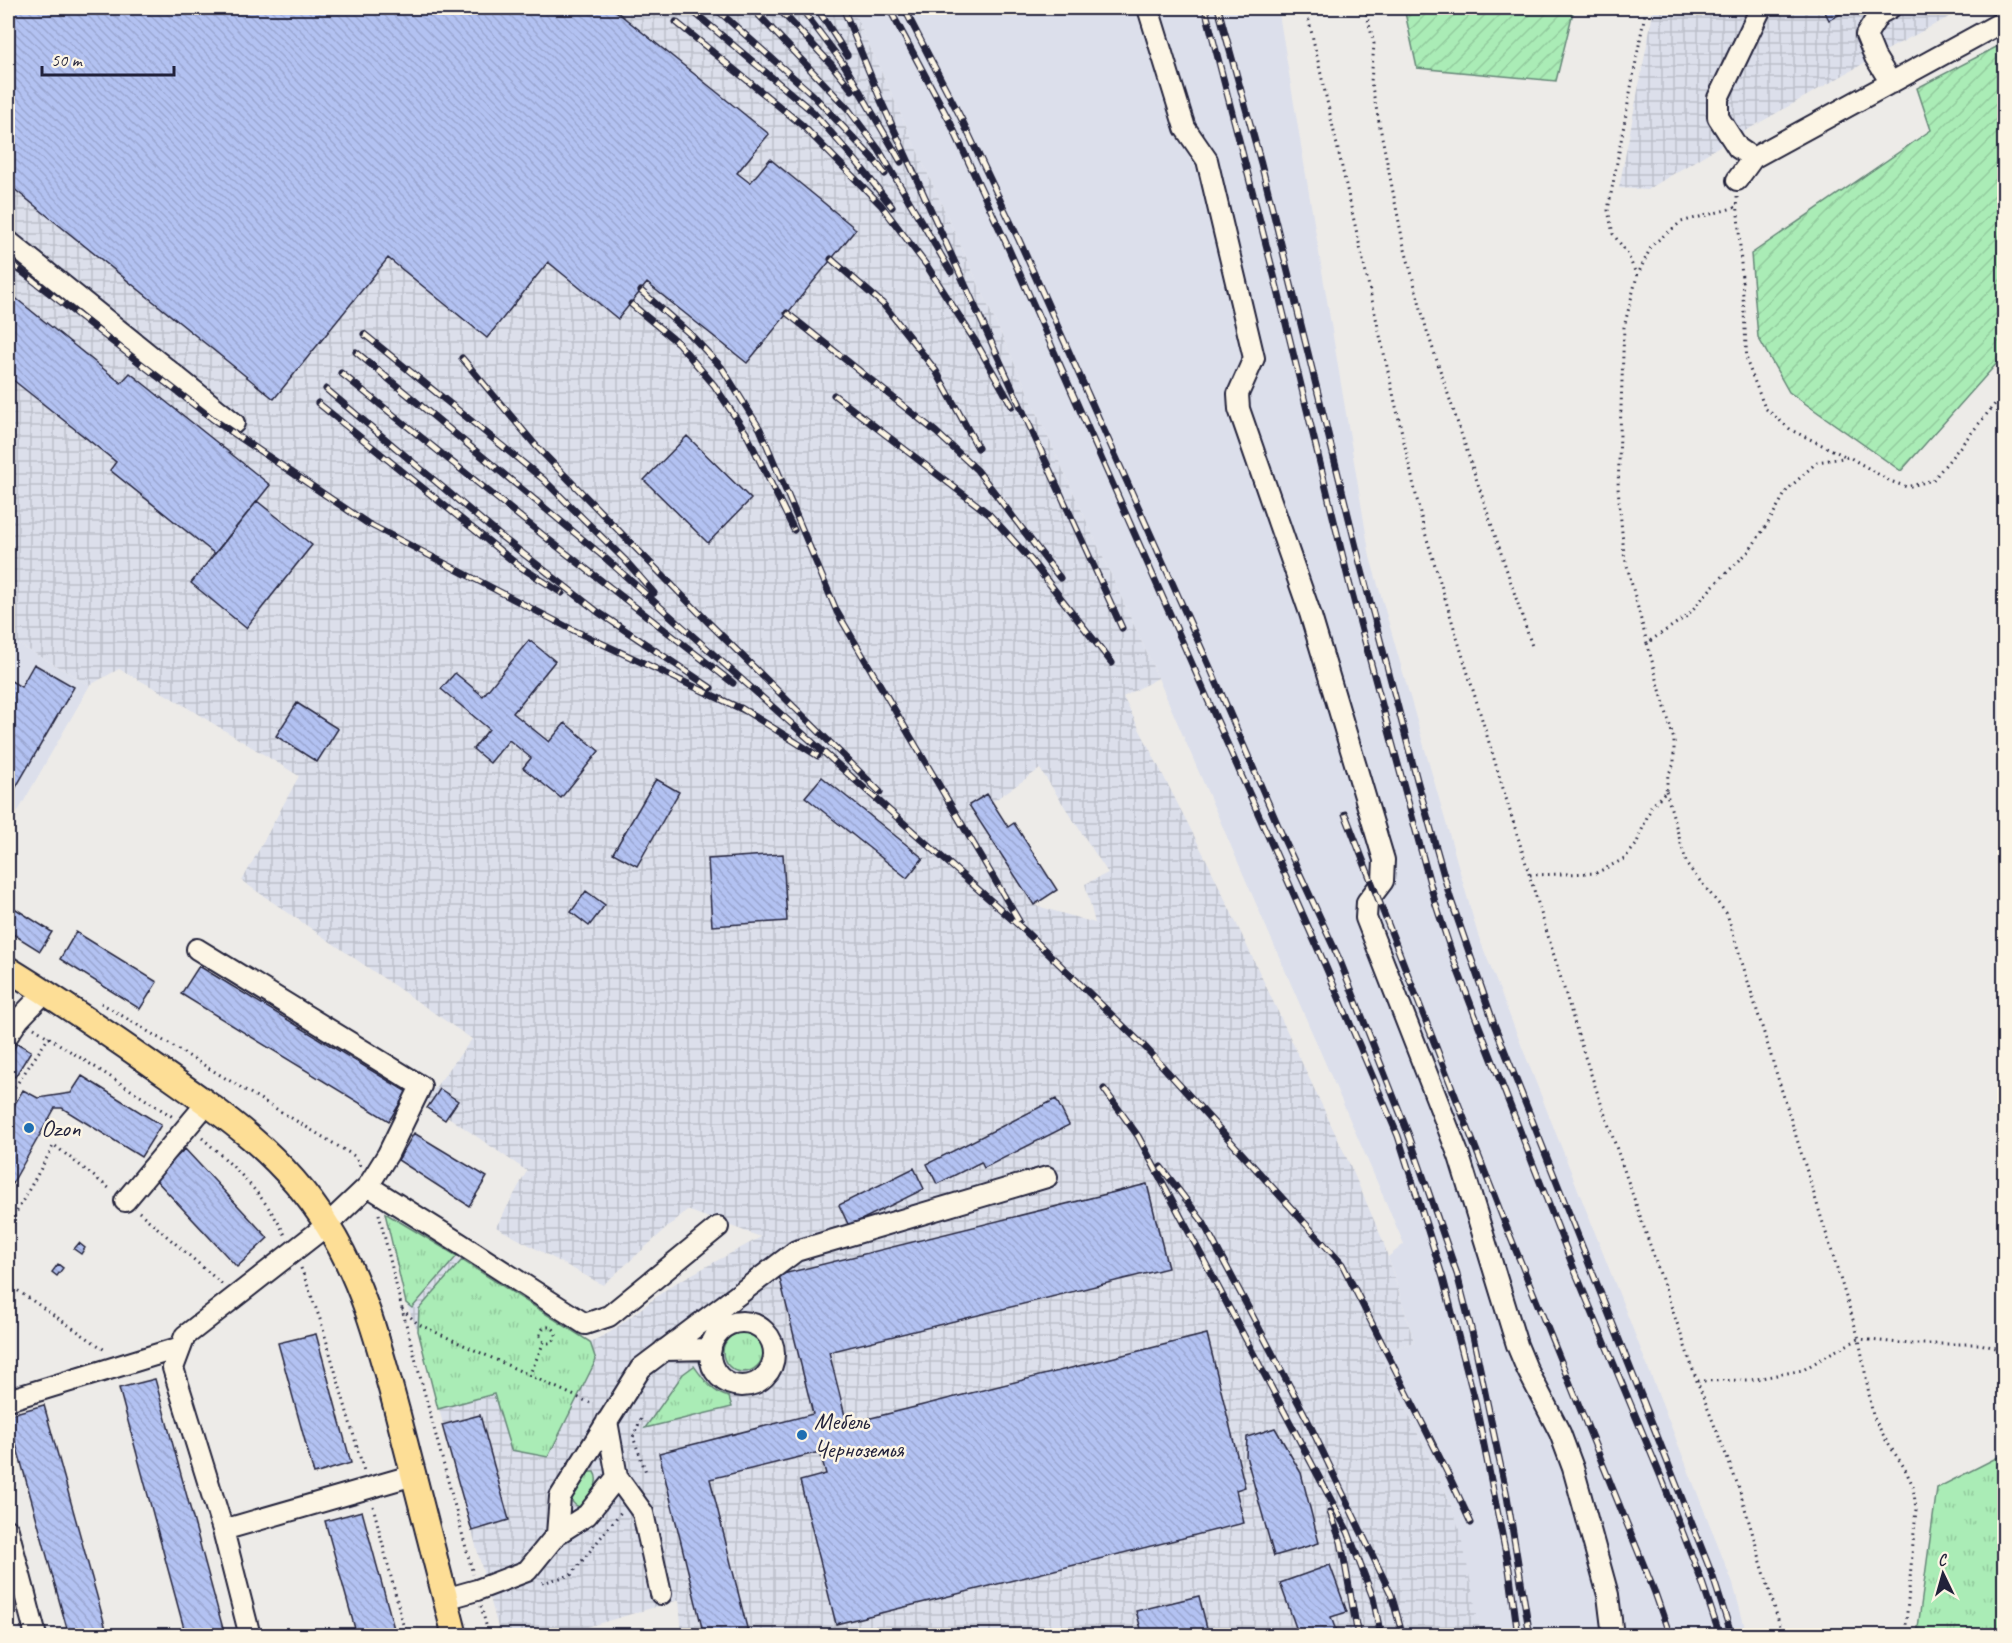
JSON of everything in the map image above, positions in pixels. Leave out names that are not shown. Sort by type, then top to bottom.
[{"type":"main road","points":[[8,969],[45,992],[240,1127],[294,1179],[327,1225],[346,1260],[363,1300],[382,1358],[455,1635]]},
{"type":"street","points":[[1148,8],[1185,129],[1207,160],[1254,357],[1238,394],[1239,409],[1310,612],[1384,860],[1383,881],[1367,902],[1366,918],[1459,1156],[1517,1345],[1560,1432],[1573,1468],[1608,1595],[1613,1635]]},
{"type":"street","points":[[1753,158],[1738,148],[1718,117],[1718,98],[1761,8]]},
{"type":"street","points":[[1890,8],[1879,14],[1866,35],[1875,57],[1891,83]]},
{"type":"street","points":[[1737,180],[1753,158],[2004,21]]},
{"type":"street","points":[[8,241],[234,423]]},
{"type":"street","points":[[197,949],[422,1086],[388,1154],[368,1186],[327,1225],[185,1336],[174,1368],[223,1530],[250,1635]]},
{"type":"street","points":[[8,1035],[19,1019],[45,992]]},
{"type":"street","points":[[125,1200],[207,1103]]},
{"type":"street","points":[[557,1534],[560,1497],[640,1368],[796,1251],[1047,1177]]},
{"type":"street","points":[[368,1186],[585,1324],[609,1316],[718,1227]]},
{"type":"street","points":[[750,1323],[751,1285]]},
{"type":"street","points":[[750,1323],[760,1327],[773,1344],[775,1355],[773,1366],[759,1382],[749,1386],[729,1384],[714,1370],[711,1360],[714,1340],[720,1331],[729,1326],[750,1323]]},
{"type":"street","points":[[8,1400],[181,1347]]},
{"type":"street","points":[[664,1350],[711,1349]]},
{"type":"street","points":[[607,1421],[616,1477],[643,1513],[661,1593]]},
{"type":"street","points":[[223,1530],[414,1475]]},
{"type":"street","points":[[445,1599],[477,1590],[527,1571],[557,1534],[587,1515],[616,1477]]},
{"type":"street","points":[[8,1530],[36,1635]]},
{"type":"path","points":[[1306,8],[1423,526],[1584,1054],[1697,1381],[1739,1488],[1783,1635]]},
{"type":"path","points":[[1365,8],[1374,44],[1371,82],[1403,242],[1427,331],[1532,646]]},
{"type":"path","points":[[1637,276],[1627,253],[1613,234],[1608,210],[1646,8]]},
{"type":"path","points":[[1737,180],[1748,362],[1764,408],[1791,430],[1849,457],[1890,481],[1907,487],[1933,480],[2004,393]]},
{"type":"path","points":[[1737,207],[1681,222],[1652,245],[1637,276],[1624,327],[1618,488],[1624,554],[1674,740],[1674,764],[1668,775],[1665,791],[1688,866],[1727,914],[1859,1339],[1873,1416],[1913,1486],[1916,1509],[1905,1635]]},
{"type":"path","points":[[1647,643],[1687,616],[1713,586],[1749,551],[1787,490],[1817,462],[1849,457]]},
{"type":"path","points":[[1530,874],[1596,873],[1624,860],[1636,845],[1652,807],[1665,791]]},
{"type":"path","points":[[100,1002],[357,1156],[378,1210],[489,1635]]},
{"type":"path","points":[[8,1096],[49,1037]]},
{"type":"path","points":[[8,1284],[127,1364]]},
{"type":"path","points":[[402,1309],[418,1324],[590,1403]]},
{"type":"path","points":[[546,1327],[551,1328],[555,1334],[554,1339],[544,1342],[540,1336],[541,1332],[546,1327]]},
{"type":"path","points":[[1697,1381],[1751,1380],[1803,1370],[1859,1339],[1911,1344],[1980,1344],[2004,1350]]},
{"type":"path","points":[[529,1376],[544,1342]]},
{"type":"path","points":[[641,1419],[633,1437],[645,1472]]},
{"type":"path","points":[[536,1584],[571,1575],[632,1498]]},
{"type":"shaded area","points":[[8,8],[852,8],[1158,678],[1123,697],[1208,863],[1350,1165],[1383,1241],[1414,1342],[1379,1352],[1453,1508],[1464,1549],[1481,1635],[682,1636],[679,1600],[560,1635],[500,1635],[418,1331],[406,1303],[385,1213],[590,1342],[609,1333],[672,1285],[761,1237],[687,1210],[603,1285],[496,1227],[527,1171],[425,1101],[472,1039],[242,881],[299,776],[165,694],[119,669],[90,685],[8,638]],"holes":[[[1040,769],[1108,873],[1085,884],[1095,923],[1034,905],[970,805],[986,794],[992,802]]]},
{"type":"shaded area","points":[[852,8],[1278,8],[1370,557],[1478,935],[1733,1584],[1747,1635],[1481,1635],[1453,1508],[1379,1352],[1414,1342],[1388,1257],[1404,1244],[1158,678]]},
{"type":"shaded area","points":[[1654,8],[1966,8],[1731,139],[1647,190],[1619,188]]},
{"type":"shaded area","points":[[8,638],[90,685],[8,829]]},
{"type":"green space","points":[[1404,8],[1574,8],[1556,81],[1417,68]]},
{"type":"green space","points":[[2004,43],[2004,236],[1999,239],[2004,268],[2004,321],[1999,361],[1901,471],[1789,392],[1758,337],[1751,254],[1931,130],[1917,88]]},
{"type":"green space","points":[[385,1213],[457,1256],[412,1308],[406,1303]]},
{"type":"green space","points":[[462,1260],[590,1342],[596,1360],[548,1457],[511,1450],[494,1394],[438,1409],[418,1331],[419,1309]]},
{"type":"green space","points":[[743,1332],[757,1338],[763,1352],[757,1366],[743,1372],[729,1366],[723,1352],[729,1338]]},
{"type":"green space","points":[[694,1366],[714,1389],[729,1397],[732,1407],[645,1428],[683,1374]]},
{"type":"green space","points":[[2004,1454],[2004,1635],[1917,1635],[1937,1488]]},
{"type":"green space","points":[[588,1472],[594,1472],[596,1476],[595,1486],[591,1496],[580,1507],[572,1500],[573,1489]]},
{"type":"building","points":[[8,8],[612,8],[769,134],[737,173],[750,183],[770,159],[856,229],[747,363],[647,283],[618,319],[548,262],[487,338],[388,258],[274,399],[8,184]]},
{"type":"building","points":[[1823,8],[1852,8],[1829,20]]},
{"type":"building","points":[[8,292],[121,383],[130,373],[270,485],[215,554],[110,470],[116,462],[8,376]]},
{"type":"building","points":[[687,436],[751,499],[708,543],[644,480]]},
{"type":"building","points":[[257,501],[312,545],[246,628],[191,583]]},
{"type":"building","points":[[529,640],[555,661],[513,713],[549,742],[565,723],[599,751],[561,798],[523,768],[531,758],[509,740],[490,763],[473,749],[489,729],[441,689],[455,673],[483,696]]},
{"type":"building","points":[[34,664],[74,687],[8,801],[8,679],[21,687]]},
{"type":"building","points":[[297,703],[338,729],[317,762],[276,736]]},
{"type":"building","points":[[822,777],[923,858],[907,878],[805,797]]},
{"type":"building","points":[[656,779],[679,792],[637,866],[613,853]]},
{"type":"building","points":[[987,794],[1008,827],[1014,823],[1057,890],[1034,905],[969,805]]},
{"type":"building","points":[[783,854],[787,921],[712,926],[708,859]]},
{"type":"building","points":[[586,891],[605,905],[589,926],[571,912]]},
{"type":"building","points":[[8,904],[52,932],[40,951],[8,931]]},
{"type":"building","points":[[76,932],[157,982],[140,1009],[60,959]]},
{"type":"building","points":[[199,966],[407,1092],[389,1121],[181,994]]},
{"type":"building","points":[[17,1043],[31,1051],[15,1077],[8,1072],[8,1059]]},
{"type":"building","points":[[82,1076],[161,1125],[141,1157],[62,1108],[55,1108],[8,1191],[8,1116],[23,1090],[38,1098],[71,1093]]},
{"type":"building","points":[[440,1089],[458,1101],[445,1120],[427,1108]]},
{"type":"building","points":[[1056,1099],[1069,1125],[984,1168],[981,1162],[937,1184],[927,1164]]},
{"type":"building","points":[[414,1133],[487,1177],[469,1206],[398,1160]]},
{"type":"building","points":[[185,1149],[268,1238],[237,1267],[154,1178]]},
{"type":"building","points":[[914,1168],[924,1189],[849,1226],[839,1205]]},
{"type":"building","points":[[1147,1184],[1168,1268],[829,1352],[847,1424],[1207,1334],[1245,1487],[1236,1490],[1244,1523],[836,1624],[800,1481],[826,1474],[820,1452],[710,1479],[749,1636],[704,1636],[659,1453],[813,1414],[779,1275]]},
{"type":"building","points":[[79,1243],[85,1248],[81,1254],[74,1249]]},
{"type":"building","points":[[58,1264],[63,1268],[57,1276],[52,1272]]},
{"type":"building","points":[[316,1334],[351,1463],[314,1474],[278,1343]]},
{"type":"building","points":[[155,1379],[225,1636],[186,1636],[119,1388]]},
{"type":"building","points":[[44,1405],[108,1636],[69,1636],[8,1415]]},
{"type":"building","points":[[480,1415],[509,1520],[472,1531],[442,1425]]},
{"type":"building","points":[[1275,1428],[1301,1473],[1319,1543],[1274,1556],[1246,1456],[1247,1437]]},
{"type":"building","points":[[362,1511],[396,1636],[357,1636],[325,1521]]},
{"type":"building","points":[[1330,1565],[1347,1612],[1331,1617],[1338,1636],[1299,1636],[1280,1583]]},
{"type":"building","points":[[1199,1596],[1209,1636],[1143,1636],[1136,1611]]},
{"type":"railway","points":[[689,8],[813,112],[892,207]]},
{"type":"railway","points":[[715,8],[812,94],[885,174]]},
{"type":"railway","points":[[752,8],[849,110],[879,150],[951,272]]},
{"type":"railway","points":[[778,8],[831,64],[852,90]]},
{"type":"railway","points":[[801,8],[845,66],[901,162]]},
{"type":"railway","points":[[817,8],[847,55]]},
{"type":"railway","points":[[843,8],[881,101],[1122,628]]},
{"type":"railway","points":[[889,8],[950,122],[1007,245],[1325,965],[1398,1136],[1443,1278],[1475,1401],[1509,1569],[1518,1636]]},
{"type":"railway","points":[[904,8],[961,118],[1019,240],[1340,961],[1408,1133],[1457,1274],[1473,1336],[1507,1496],[1530,1636]]},
{"type":"railway","points":[[1205,8],[1277,287],[1349,582],[1435,902],[1479,1026],[1572,1264],[1661,1477],[1702,1582],[1720,1636]]},
{"type":"railway","points":[[1218,8],[1261,163],[1361,567],[1450,897],[1494,1024],[1713,1577],[1732,1636]]},
{"type":"railway","points":[[676,22],[802,125],[881,205],[927,266],[977,344],[1012,406]]},
{"type":"railway","points":[[831,259],[883,304],[936,371],[978,448]]},
{"type":"railway","points":[[8,261],[214,420],[367,523],[573,630],[748,712]]},
{"type":"railway","points":[[641,291],[690,334],[722,368],[760,429],[837,612],[1019,921]]},
{"type":"railway","points":[[631,304],[678,343],[714,385],[746,433],[794,530]]},
{"type":"railway","points":[[787,313],[936,432],[977,470],[1060,578]]},
{"type":"railway","points":[[364,334],[543,479],[625,560],[654,593]]},
{"type":"railway","points":[[356,352],[604,557],[1025,931],[1146,1048],[1342,1264],[1471,1523]]},
{"type":"railway","points":[[462,358],[537,447],[708,622],[880,792]]},
{"type":"railway","points":[[341,373],[549,540],[733,683]]},
{"type":"railway","points":[[326,389],[498,534],[598,612],[711,688]]},
{"type":"railway","points":[[834,395],[989,514],[1030,559],[1112,663]]},
{"type":"railway","points":[[318,403],[519,566],[562,593]]},
{"type":"railway","points":[[741,708],[818,756]]},
{"type":"railway","points":[[1345,814],[1506,1226],[1655,1593],[1670,1636]]},
{"type":"railway","points":[[1104,1089],[1138,1136],[1348,1532],[1373,1598],[1381,1636]]},
{"type":"railway","points":[[1161,1167],[1203,1222],[1307,1419],[1391,1594],[1403,1636]]},
{"type":"railway","points":[[1330,1512],[1341,1542],[1358,1636]]},
{"type":"place","name":"Ozon","points":[[29,1128]]},
{"type":"place","name":"Мебель Черноземья","points":[[802,1435]]}]
